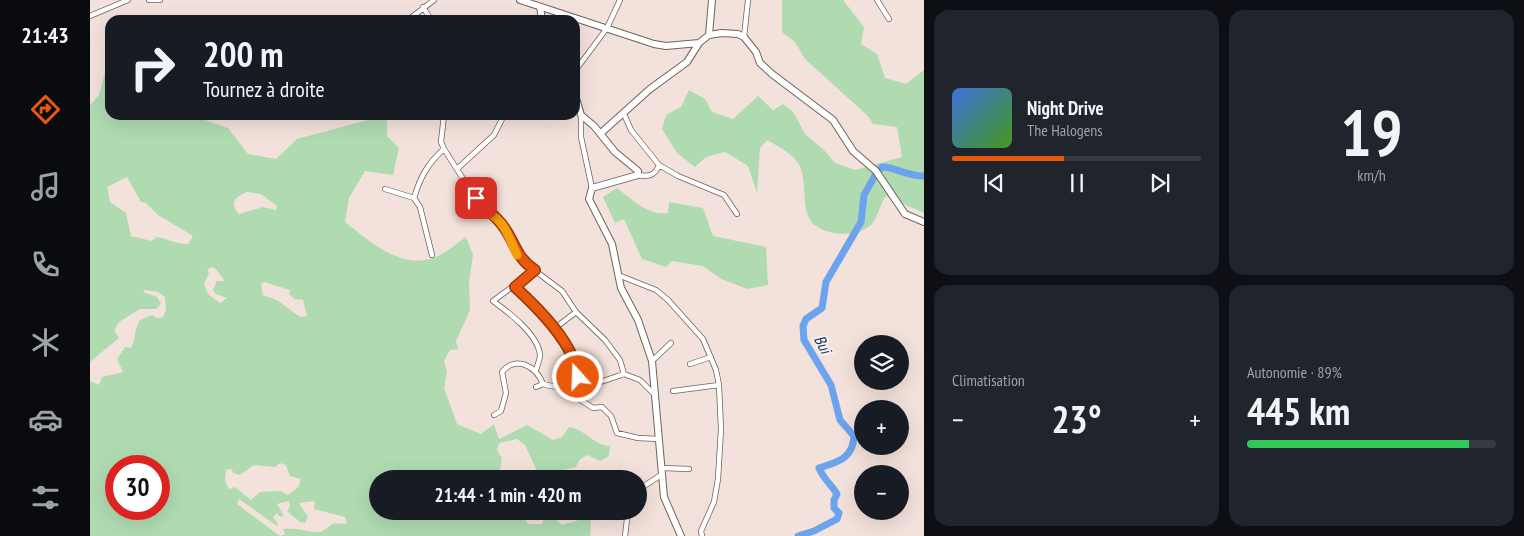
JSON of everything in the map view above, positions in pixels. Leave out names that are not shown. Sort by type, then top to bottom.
[{"type":"street","points":[[90,16],[128,0]]},
{"type":"street","points":[[149,0],[160,0]]},
{"type":"street","points":[[414,15],[434,0]]},
{"type":"street","points":[[520,0],[566,15]]},
{"type":"street","points":[[580,64],[607,28],[620,0]]},
{"type":"street","points":[[709,35],[712,0]]},
{"type":"street","points":[[748,0],[744,37],[760,63],[826,113],[853,151],[877,174],[905,214],[924,222]]},
{"type":"street","points":[[877,0],[889,19]]},
{"type":"street","points":[[423,7],[428,15]]},
{"type":"street","points":[[540,7],[541,15]]},
{"type":"street","points":[[580,20],[654,44],[666,46],[699,43]]},
{"type":"street","points":[[601,133],[650,89],[687,62],[699,43],[709,35],[722,32],[744,37]]},
{"type":"street","points":[[580,112],[581,137],[592,188],[589,199],[612,244],[622,288],[638,320],[652,361],[664,497],[681,536]]},
{"type":"street","points":[[624,114],[630,130],[659,165],[678,176],[724,195],[738,214]]},
{"type":"street","points":[[581,115],[601,133],[615,152],[638,171],[638,175]]},
{"type":"street","points":[[443,120],[441,142],[444,149],[483,210],[498,219],[522,261],[562,291],[576,312],[604,340],[620,360],[624,374]]},
{"type":"street","points":[[457,169],[494,135],[502,120]]},
{"type":"street","points":[[414,198],[419,186],[420,177],[444,149]]},
{"type":"street","points":[[592,188],[638,175],[651,175],[657,172],[659,165]]},
{"type":"street","points":[[385,189],[414,198],[420,207],[432,254]]},
{"type":"street","points":[[535,270],[515,287],[493,301],[512,314],[532,338],[540,356],[536,370]]},
{"type":"street","points":[[618,276],[656,290],[662,295],[703,338],[711,357],[719,384],[721,429],[718,479],[714,502],[701,531],[702,536]]},
{"type":"street","points":[[515,287],[536,306],[555,328],[577,366],[581,386]]},
{"type":"street","points":[[555,328],[576,312]]},
{"type":"street","points":[[652,361],[671,342]]},
{"type":"street","points":[[690,364],[711,357]]},
{"type":"street","points":[[494,415],[501,411],[506,393],[502,372],[511,364],[521,363],[536,370],[543,384]]},
{"type":"street","points":[[564,389],[624,374],[640,380],[655,395]]},
{"type":"street","points":[[536,387],[543,384],[564,389],[593,408],[602,406],[612,416],[617,433],[638,438],[660,439]]},
{"type":"street","points":[[673,391],[719,384]]},
{"type":"street","points":[[647,483],[662,471],[689,469]]},
{"type":"street","points":[[625,536],[627,520]]},
{"type":"green space","points":[[782,0],[843,0],[864,27],[861,44],[877,54],[885,78],[906,84],[924,70],[924,213],[885,196],[874,221],[866,229],[847,234],[828,232],[812,223],[808,216],[803,175],[798,163],[788,153],[767,140],[760,148],[757,193],[748,166],[725,152],[706,157],[695,167],[677,153],[662,129],[666,115],[681,107],[689,90],[705,99],[712,112],[733,119],[758,96],[773,110],[783,104],[794,113],[805,134],[824,150],[835,163],[855,170],[902,157],[897,127],[873,124],[868,116],[805,59],[795,42],[782,32]]},
{"type":"green space","points":[[105,73],[105,120],[205,120],[228,128],[248,154],[276,159],[297,139],[368,120],[387,120],[387,136],[399,148],[393,175],[365,171],[349,198],[345,222],[386,251],[397,257],[409,260],[421,261],[433,258],[466,237],[473,255],[469,282],[470,310],[456,341],[458,349],[450,350],[444,361],[447,371],[444,388],[457,424],[481,434],[494,424],[499,439],[527,425],[553,440],[562,437],[569,427],[575,428],[599,443],[610,446],[609,456],[600,461],[587,455],[579,460],[576,467],[564,470],[537,470],[525,445],[517,439],[499,443],[497,450],[502,458],[500,470],[369,470],[369,520],[526,520],[528,524],[542,524],[544,520],[556,520],[562,525],[577,520],[591,520],[590,536],[280,536],[90,536],[90,381],[99,385],[102,377],[123,372],[117,359],[125,347],[131,348],[140,320],[152,315],[158,318],[163,317],[166,310],[165,297],[158,292],[145,290],[143,292],[157,297],[161,304],[156,309],[140,309],[119,322],[114,330],[119,338],[90,362],[90,105],[99,95]],"holes":[[[127,177],[141,202],[146,203],[158,215],[193,236],[188,244],[156,237],[152,241],[131,236],[126,213],[110,202],[107,187]],[[247,192],[261,194],[277,206],[276,210],[263,207],[239,214],[234,207],[237,198]],[[211,267],[215,268],[225,281],[217,281],[213,290],[216,294],[227,298],[220,303],[208,294],[204,284],[209,273],[207,270]],[[264,282],[290,290],[289,294],[294,299],[303,300],[307,316],[300,317],[277,300],[263,295],[261,284]],[[280,463],[286,465],[290,476],[301,479],[298,487],[288,495],[281,491],[260,492],[251,500],[235,487],[229,489],[225,481],[226,470],[232,469],[233,473],[240,475],[254,465],[275,467]],[[239,499],[277,526],[278,524],[273,517],[277,513],[280,517],[284,516],[277,504],[289,501],[290,507],[287,511],[300,522],[305,523],[308,517],[299,503],[315,501],[314,509],[345,517],[347,524],[334,523],[321,532],[283,529],[285,534],[280,536],[237,504]]]},
{"type":"green space","points":[[617,188],[647,210],[654,212],[668,213],[669,202],[703,208],[713,236],[766,247],[768,285],[747,289],[721,279],[703,266],[672,261],[666,267],[642,259],[624,219],[615,223],[603,197]]},
{"type":"waterway","name":"Bui","points":[[798,536],[814,531],[837,519],[839,513],[834,508],[834,500],[837,494],[819,468],[838,461],[847,455],[851,450],[854,436],[840,420],[831,385],[804,340],[803,326],[806,319],[822,308],[826,282],[861,222],[864,195],[877,172],[882,167],[887,167],[912,175],[924,176]]},
{"type":"slow traffic","points":[[493,216],[498,219],[507,232],[517,255]]},
{"type":"route","points":[[476,198],[483,210],[498,219],[522,261],[535,270],[515,287],[536,306],[555,328],[577,366],[578,377]]}]
